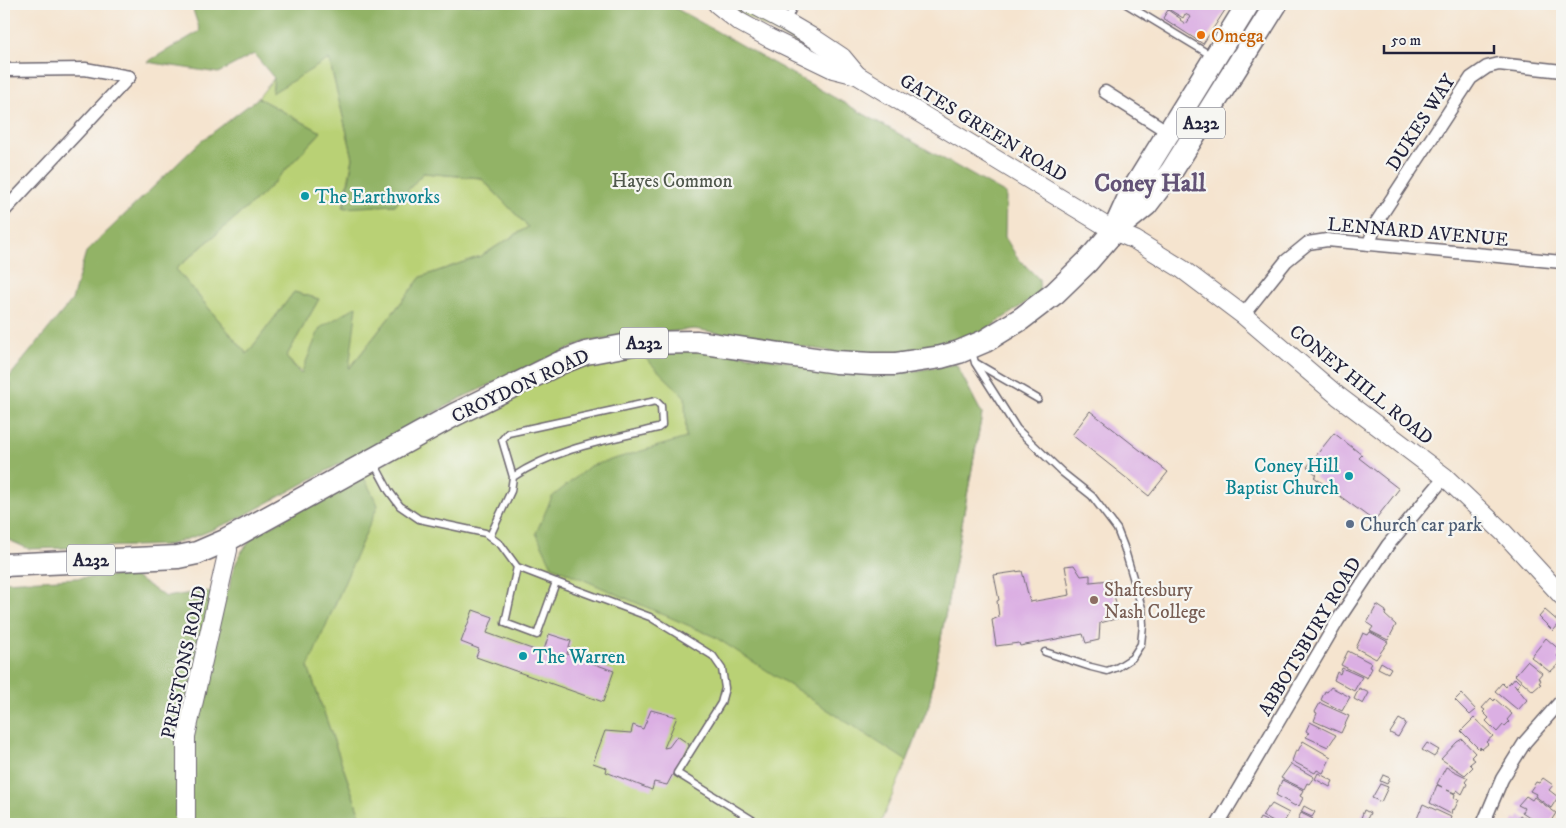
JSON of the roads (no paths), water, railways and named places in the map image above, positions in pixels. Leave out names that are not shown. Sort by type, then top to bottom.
[{"type":"highway","name":"CROYDON ROAD","points":[[1114,231],[1130,195],[1248,4]]},
{"type":"highway","name":"CROYDON ROAD","points":[[4,565],[178,557],[197,553],[227,540],[490,396],[586,352],[639,343],[697,342],[836,362],[871,364],[920,361],[950,355],[973,355],[1037,307],[1081,267],[1114,231],[1150,200],[1188,144],[1276,4]]},
{"type":"street","name":"GATES GREEN ROAD","points":[[716,4],[738,22],[769,38],[833,69],[857,75],[1114,231]]},
{"type":"street","name":"GATES GREEN ROAD","points":[[749,4],[771,8],[786,22],[842,57],[857,75]]},
{"type":"street","name":"DUKES WAY","points":[[1369,244],[1376,223],[1471,78],[1487,68],[1499,64],[1562,71]]},
{"type":"street","points":[[4,70],[85,69],[129,77],[4,212]]},
{"type":"street","points":[[1105,92],[1188,144]]},
{"type":"street","name":"CONEY HILL ROAD","points":[[1114,231],[1135,240],[1182,269],[1243,315],[1338,396],[1445,477],[1504,533],[1562,596]]},
{"type":"street","name":"LENNARD AVENUE","points":[[1243,315],[1286,262],[1308,243],[1327,240],[1562,262]]},
{"type":"street","name":"ABBOTSBURY ROAD","points":[[1218,824],[1338,620],[1388,544],[1445,477]]},
{"type":"street","name":"PRESTONS ROAD","points":[[186,824],[186,736],[228,550],[227,540]]},
{"type":"street","points":[[1483,824],[1502,779],[1525,742],[1562,700]]},
{"type":"lane","points":[[786,22],[795,4]]},
{"type":"lane","points":[[1126,4],[1214,57]]},
{"type":"lane","points":[[973,355],[1038,399]]},
{"type":"lane","points":[[973,355],[1017,429],[1063,473],[1092,496],[1117,529],[1142,608],[1143,625],[1140,644],[1132,658],[1118,667],[1108,671],[1045,652]]},
{"type":"lane","points":[[490,536],[511,491],[513,478],[502,440],[508,433],[656,401],[661,406],[662,425],[658,428],[576,448],[540,461],[513,478]]},
{"type":"lane","points":[[372,460],[389,491],[400,506],[419,519],[485,533],[500,545],[516,567],[650,617],[713,656],[722,669],[725,688],[721,703],[677,773],[759,824]]},
{"type":"lane","points":[[516,567],[505,622],[537,635],[556,582]]},
{"type":"place","name":"Omega","points":[[1201,35]]},
{"type":"place","name":"The Earthworks","points":[[305,196]]},
{"type":"place","name":"Coney Hill Baptist Church","points":[[1349,476]]},
{"type":"place","name":"Church car park","points":[[1350,524]]},
{"type":"place","name":"Shaftesbury Nash College","points":[[1094,600]]},
{"type":"place","name":"The Warren","points":[[523,656]]},
{"type":"district","name":"Coney Hall","points":[[1150,183]]},
{"type":"park label","name":"Hayes Common","points":[[672,180]]}]
